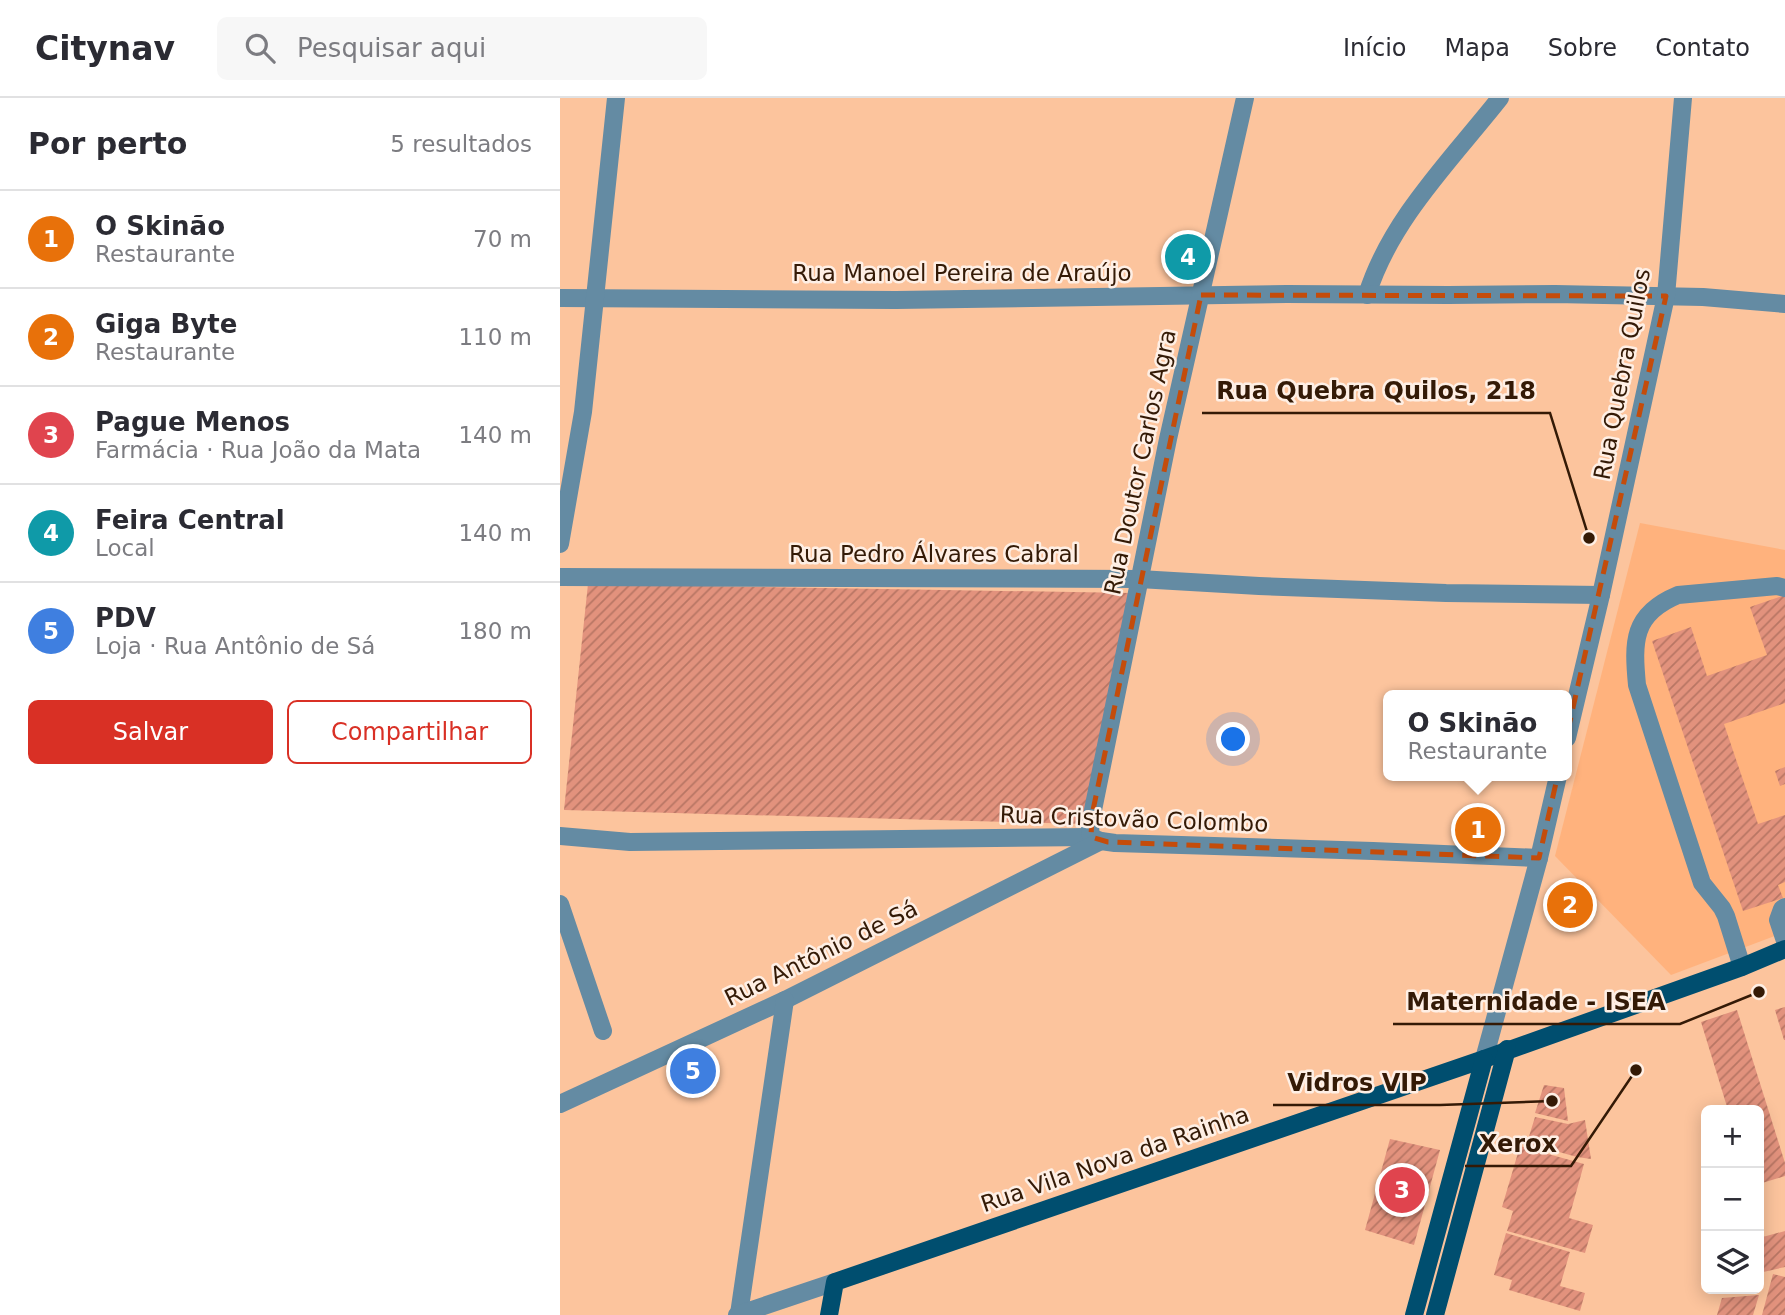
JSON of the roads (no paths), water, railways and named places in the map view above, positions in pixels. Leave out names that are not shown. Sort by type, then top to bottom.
[{"type":"main road","name":"Rua Vila Nova da Rainha","points":[[835,1282],[1484,1059],[1784,941]]},
{"type":"main road","points":[[1435,1315],[1507,1049]]},
{"type":"main road","points":[[1414,1315],[1484,1059]]},
{"type":"main road","points":[[830,1315],[835,1282]]},
{"type":"street","points":[[560,544],[583,412],[616,98]]},
{"type":"street","name":"Rua Doutor Carlos Agra","points":[[1096,839],[1090,827],[1139,579],[1245,98]]},
{"type":"street","points":[[1367,295],[1384,252],[1402,223],[1500,98]]},
{"type":"street","name":"Rua Quebra Quilos","points":[[1572,717],[1666,296],[1683,98]]},
{"type":"street","name":"Rua Manoel Pereira de Araújo","points":[[560,298],[896,300],[1287,294],[1555,294],[1703,297],[1785,304]]},
{"type":"street","name":"Rua Pedro Álvares Cabral","points":[[560,577],[1139,579],[1447,593],[1601,595]]},
{"type":"street","points":[[1740,958],[1722,908],[1702,883],[1637,685],[1634,652],[1639,627],[1651,610],[1678,595],[1785,587]]},
{"type":"street","points":[[1484,1059],[1539,858],[1557,781]]},
{"type":"street","name":"Rua Cristovão Colombo","points":[[560,836],[630,842],[1096,839],[1115,843],[1177,846],[1539,858]]},
{"type":"street","name":"Rua Antônio de Sá","points":[[560,1104],[785,1000],[1096,839]]},
{"type":"street","points":[[560,904],[603,1031]]},
{"type":"street","points":[[1784,941],[1778,920],[1785,907]]},
{"type":"street","points":[[738,1315],[785,1000]]},
{"type":"street","name":"Rua Vila Nova da Rainha","points":[[738,1315],[835,1282]]},
{"type":"place","name":"Feira Central","points":[[1188,257]]},
{"type":"place","name":"Rua Quebra Quilos, 218","points":[[1589,538]]},
{"type":"place","name":"O Skinão","points":[[1478,830]]},
{"type":"place","name":"Giga Byte","points":[[1570,905]]},
{"type":"place","name":"Maternidade - ISEA","points":[[1759,992]]},
{"type":"place","name":"Xerox","points":[[1636,1070]]},
{"type":"place","name":"PDV","points":[[693,1071]]},
{"type":"place","name":"Vidros VIP","points":[[1552,1101]]},
{"type":"place","name":"Pague Menos","points":[[1402,1190]]}]
